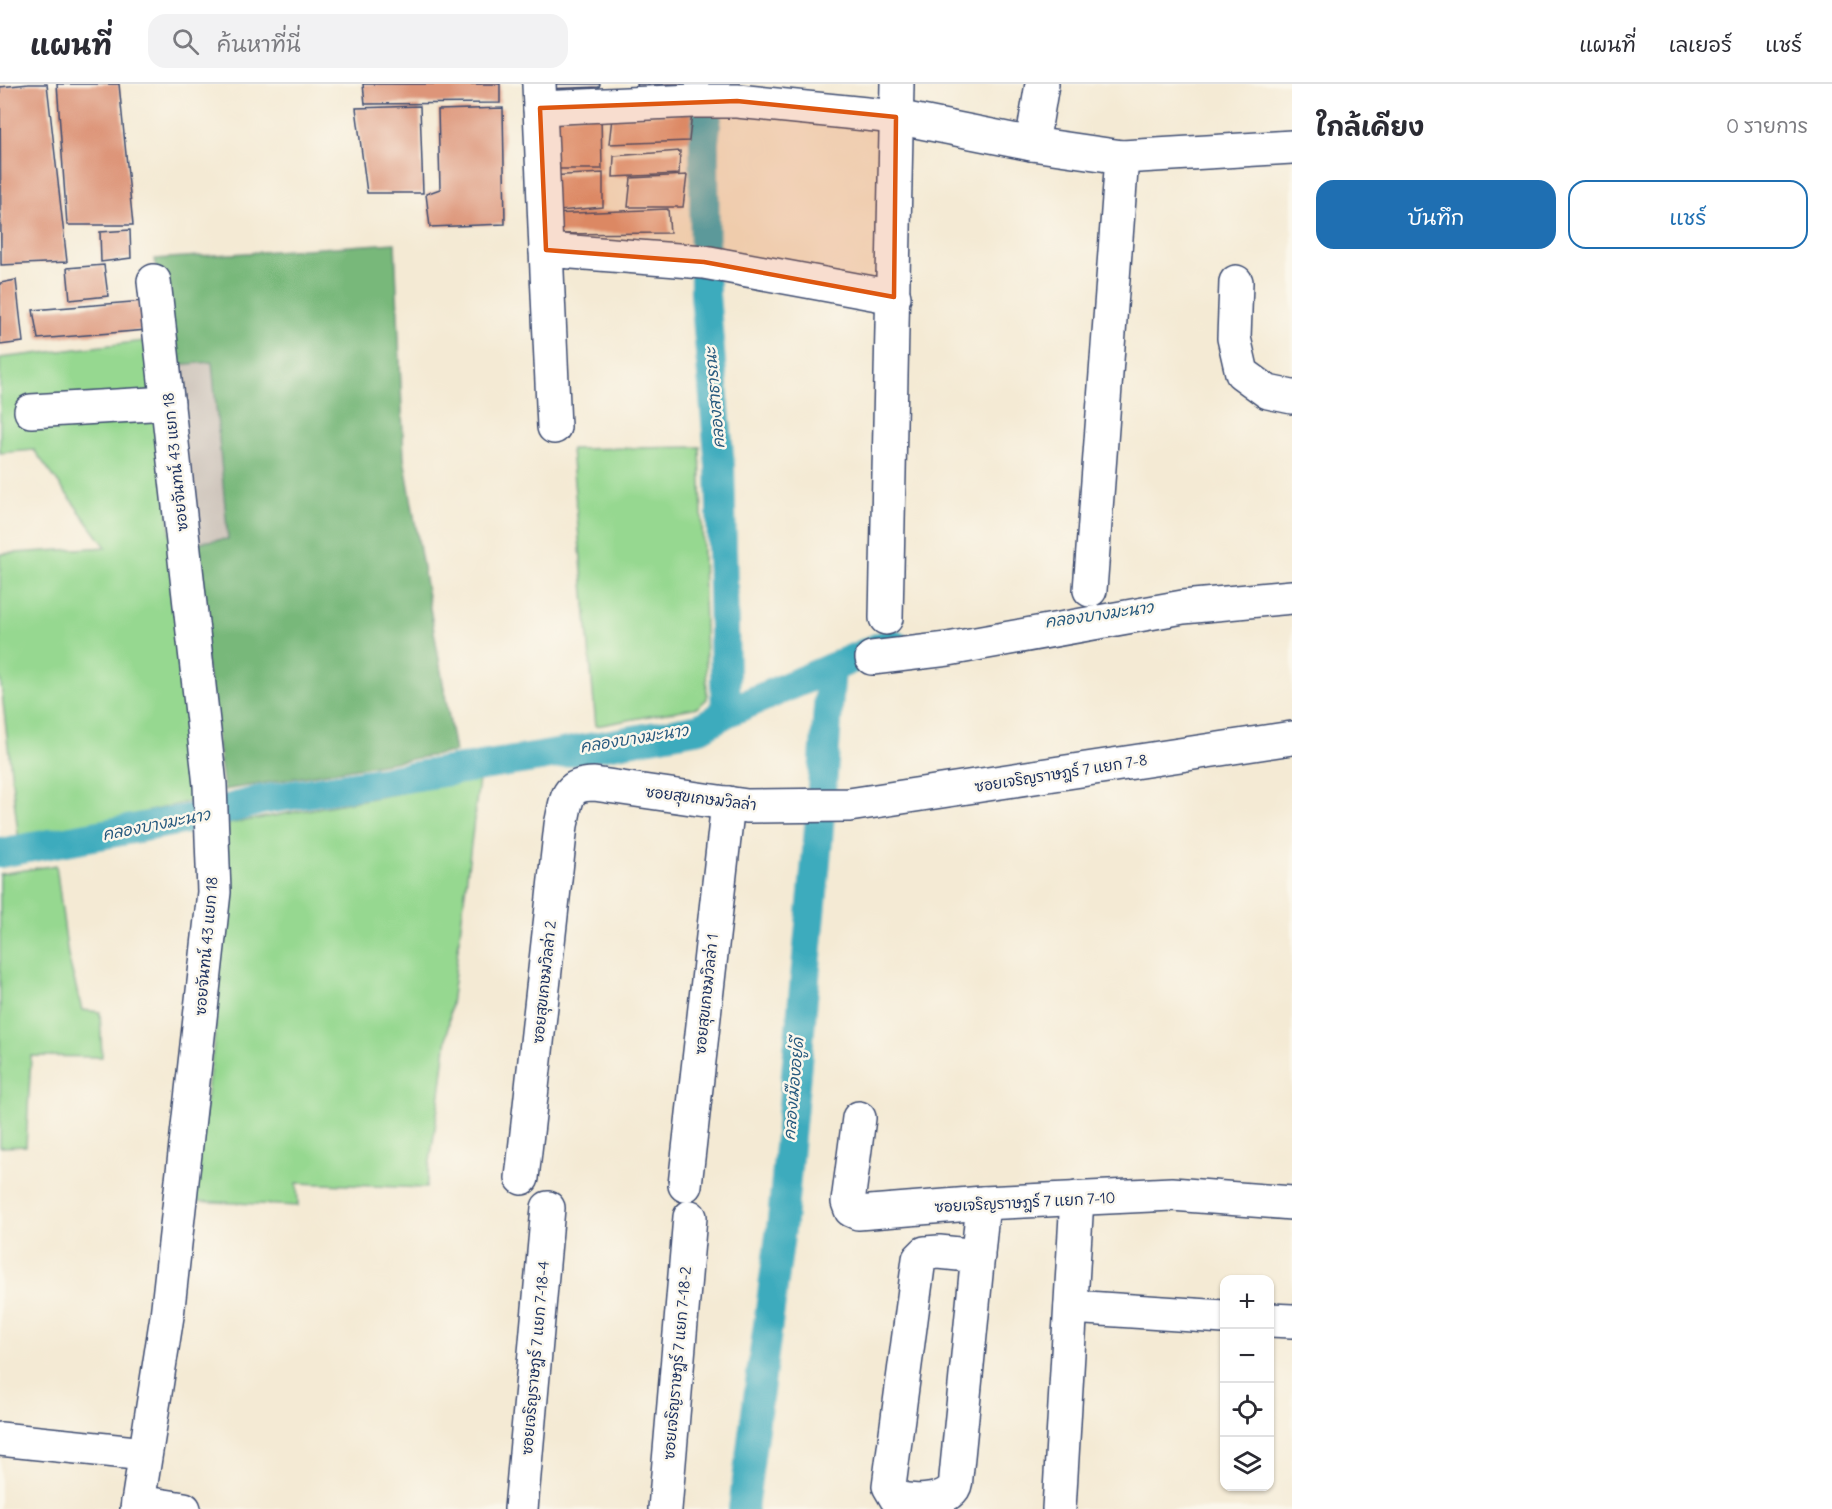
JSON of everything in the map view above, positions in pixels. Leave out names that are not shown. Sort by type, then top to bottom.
[{"type":"street","points":[[886,618],[897,84]]},
{"type":"street","points":[[1032,144],[1042,84]]},
{"type":"street","points":[[554,427],[539,96],[737,101],[896,117],[1032,144],[1122,157],[1292,147]]},
{"type":"street","points":[[1090,590],[1122,157]]},
{"type":"street","points":[[546,250],[704,262],[894,297]]},
{"type":"street","name":"ซอยจันทน์ 43 แยก 18","points":[[154,281],[210,785],[214,892],[167,1316],[138,1505],[180,1509]]},
{"type":"street","points":[[1236,282],[1234,338],[1242,373],[1268,392],[1292,397]]},
{"type":"street","points":[[31,411],[168,403]]},
{"type":"street","points":[[872,658],[948,649],[1182,607],[1292,597]]},
{"type":"street","name":"ซอยเจริญราษฎร์ 7 แยก 7-8","points":[[815,805],[849,805],[1292,738]]},
{"type":"street","name":"ซอยสุขเกษมวิลล่า","points":[[573,788],[582,784],[594,784],[747,806],[815,805]]},
{"type":"street","name":"ซอยสุขเกษมวิลล่า 2","points":[[522,1178],[561,825],[567,799],[573,788]]},
{"type":"street","name":"ซอยสุขเกษมวิลล่า 1","points":[[685,1185],[728,803]]},
{"type":"street","name":"ซอยเจริญราษฎร์ 7 แยก 7-10","points":[[859,1118],[848,1202],[851,1210],[858,1213],[983,1203],[1172,1194],[1292,1203]]},
{"type":"street","points":[[1059,1509],[1077,1198]]},
{"type":"street","points":[[978,1256],[925,1252],[919,1259],[889,1486],[896,1498],[930,1500],[948,1493],[955,1485],[978,1256],[983,1203]]},
{"type":"street","name":"ซอยเจริญราษฎร์ 7 แยก 7-18-4","points":[[521,1509],[548,1208]]},
{"type":"street","name":"ซอยเจริญราษฎร์ 7 แยก 7-18-2","points":[[665,1509],[690,1217]]},
{"type":"street","points":[[1071,1307],[1220,1317]]},
{"type":"street","points":[[1274,1320],[1292,1322]]},
{"type":"street","points":[[0,1439],[145,1454]]},
{"type":"highlighted area","points":[[737,101],[896,117],[894,297],[704,262],[546,250],[540,108]]},
{"type":"shaded area","points":[[212,362],[228,539],[190,543],[174,365]]},
{"type":"green space","points":[[395,243],[404,458],[455,752],[224,790],[190,543],[228,539],[212,362],[174,365],[155,259]]},
{"type":"green space","points":[[144,341],[159,417],[196,800],[19,842],[0,676],[0,554],[106,547],[34,450],[0,453],[0,358]]},
{"type":"green space","points":[[700,447],[707,699],[698,707],[596,726],[571,449]]},
{"type":"green space","points":[[479,779],[440,1094],[426,1188],[297,1183],[298,1206],[192,1201],[215,1034],[228,824]]},
{"type":"green space","points":[[56,865],[68,956],[82,1010],[100,1012],[102,1057],[31,1056],[26,1146],[0,1147],[0,874]]},
{"type":"building","points":[[47,84],[67,262],[1,265],[0,87]]},
{"type":"building","points":[[57,84],[119,84],[133,225],[67,225]]},
{"type":"building","points":[[363,84],[500,84],[500,103],[365,104]]},
{"type":"building","points":[[544,84],[600,84],[599,87],[544,89]]},
{"type":"building","points":[[637,84],[701,84],[701,86],[638,88]]},
{"type":"building","points":[[420,106],[423,193],[367,193],[356,108]]},
{"type":"building","points":[[503,108],[505,224],[430,227],[426,194],[440,189],[438,110]]},
{"type":"building","points":[[692,113],[689,141],[609,144],[612,118]]},
{"type":"building","points":[[601,115],[602,169],[543,169],[545,118]]},
{"type":"building","points":[[680,151],[679,174],[613,177],[614,156]]},
{"type":"building","points":[[603,173],[603,207],[548,212],[547,176]]},
{"type":"building","points":[[687,175],[683,207],[628,207],[631,178]]},
{"type":"building","points":[[668,209],[670,233],[551,234],[551,214]]},
{"type":"building","points":[[130,230],[131,258],[101,262],[100,232]]},
{"type":"building","points":[[104,265],[108,296],[70,300],[67,268]]},
{"type":"building","points":[[16,280],[23,342],[0,345],[0,283]]},
{"type":"building","points":[[144,301],[147,330],[38,339],[33,310]]},
{"type":"waterway","name":"คลองสาธารณะ","points":[[711,84],[704,142],[705,295],[720,466],[726,713]]},
{"type":"waterway","name":"คลองบางมะนาว","points":[[0,853],[198,817],[261,800],[540,757],[700,728],[726,713],[882,646],[894,644]]},
{"type":"waterway","name":"คลองเมืองอยู่ดี","points":[[743,1509],[782,1221],[818,840],[831,668]]}]
